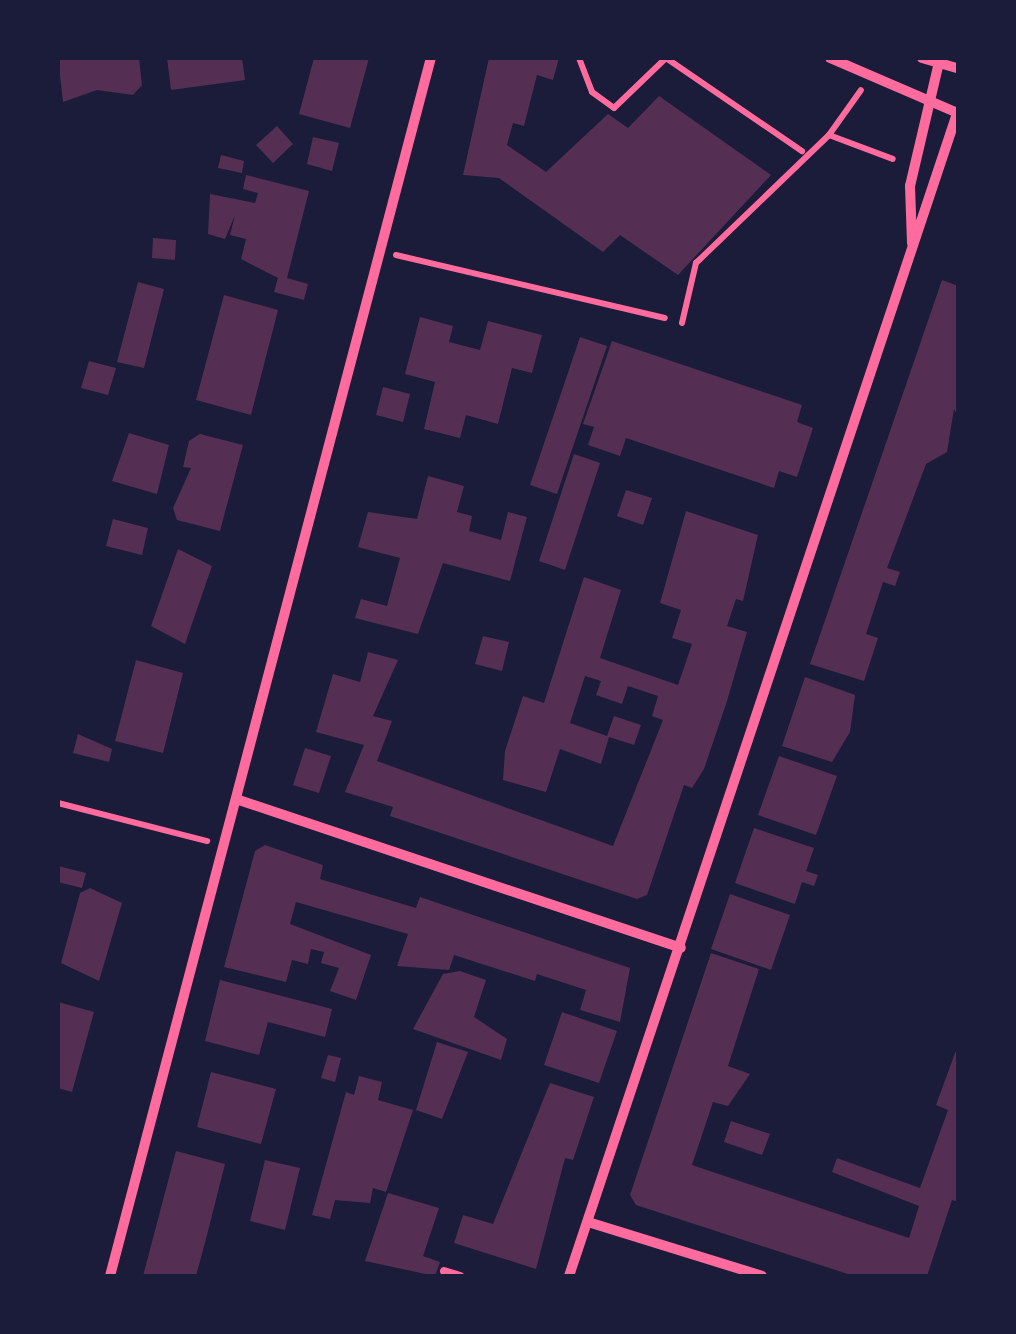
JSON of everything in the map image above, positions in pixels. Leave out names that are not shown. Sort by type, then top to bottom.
[{"type":"street","points":[[110,1276],[432,58]]},
{"type":"street","points":[[570,1276],[912,246],[938,196],[958,112],[930,104],[830,58]]},
{"type":"street","points":[[922,58],[958,68]]},
{"type":"street","points":[[912,246],[910,186],[939,60]]},
{"type":"street","points":[[236,798],[681,948]]},
{"type":"street","points":[[588,1222],[762,1276]]},
{"type":"lane","points":[[444,1271],[460,1276]]},
{"type":"path","points":[[579,58],[592,92],[614,108],[665,58],[802,152]]},
{"type":"path","points":[[682,323],[696,263],[802,152],[829,135],[864,86]]},
{"type":"path","points":[[829,135],[893,159]]},
{"type":"path","points":[[380,252],[665,318]]},
{"type":"path","points":[[58,803],[186,836]]},
{"type":"building","points":[[58,58],[139,58],[142,85],[133,95],[97,90],[63,102]]},
{"type":"building","points":[[167,58],[242,58],[245,80],[171,90]]},
{"type":"building","points":[[314,58],[369,58],[350,128],[299,114]]},
{"type":"building","points":[[489,58],[559,58],[553,80],[537,75],[524,126],[513,123],[507,145],[546,172],[608,114],[628,128],[659,96],[771,175],[678,275],[620,235],[603,252],[499,178],[463,175]]},
{"type":"building","points":[[277,126],[293,144],[273,163],[256,145]]},
{"type":"building","points":[[313,137],[339,143],[332,171],[307,164]]},
{"type":"building","points":[[221,155],[244,161],[242,173],[218,168]]},
{"type":"building","points":[[246,175],[309,191],[287,278],[308,284],[304,300],[274,292],[278,278],[241,259],[246,239],[230,235],[235,215],[225,239],[208,234],[210,194],[255,203],[258,193],[243,189]]},
{"type":"building","points":[[153,238],[176,240],[175,260],[152,258]]},
{"type":"building","points":[[942,280],[958,286],[958,416],[954,409],[947,452],[926,464],[887,568],[900,572],[895,586],[883,582],[866,634],[878,638],[864,681],[810,664]]},
{"type":"building","points":[[138,282],[164,289],[144,368],[117,362]]},
{"type":"building","points":[[224,295],[278,310],[251,415],[196,400]]},
{"type":"building","points":[[420,317],[453,326],[449,342],[480,350],[488,321],[542,335],[532,373],[512,368],[498,424],[466,415],[460,438],[424,429],[435,382],[405,374]]},
{"type":"building","points":[[580,337],[607,346],[557,494],[530,485]]},
{"type":"building","points":[[612,341],[802,405],[797,422],[813,428],[797,477],[779,471],[774,488],[626,438],[620,456],[588,445],[594,427],[583,424]]},
{"type":"building","points":[[89,361],[116,368],[108,395],[81,388]]},
{"type":"building","points":[[383,387],[410,394],[403,422],[376,415]]},
{"type":"building","points":[[129,433],[169,445],[157,494],[112,481]]},
{"type":"building","points":[[200,434],[243,445],[220,531],[177,520],[173,508],[191,468],[183,467],[189,441]]},
{"type":"building","points":[[574,454],[600,463],[565,570],[539,561]]},
{"type":"building","points":[[428,476],[464,486],[457,512],[472,516],[469,531],[501,540],[508,512],[527,517],[510,581],[443,563],[418,634],[355,618],[361,599],[387,606],[400,558],[358,547],[368,512],[417,519]]},
{"type":"building","points":[[626,490],[652,498],[643,525],[617,516]]},
{"type":"building","points":[[686,511],[758,535],[743,601],[736,599],[727,626],[747,632],[727,701],[704,769],[692,788],[684,785],[647,895],[637,899],[390,816],[393,807],[345,792],[364,745],[316,732],[333,674],[360,682],[368,652],[398,660],[373,716],[392,721],[377,761],[613,846],[663,720],[652,716],[658,696],[628,686],[622,704],[596,695],[601,681],[585,676],[570,723],[607,736],[614,716],[641,725],[634,745],[609,737],[601,764],[560,749],[546,792],[503,780],[505,751],[523,696],[544,703],[584,577],[621,590],[600,658],[678,685],[692,644],[672,638],[681,610],[660,603]]},
{"type":"building","points":[[113,519],[148,528],[142,555],[106,546]]},
{"type":"building","points":[[178,549],[212,566],[185,644],[151,626]]},
{"type":"building","points":[[483,636],[509,642],[502,671],[475,664]]},
{"type":"building","points":[[136,660],[183,673],[163,753],[115,741]]},
{"type":"building","points":[[805,677],[855,695],[850,732],[832,762],[782,746]]},
{"type":"building","points":[[78,734],[112,749],[109,762],[73,753]]},
{"type":"building","points":[[305,748],[331,756],[319,793],[293,785]]},
{"type":"building","points":[[779,756],[837,776],[816,835],[758,815]]},
{"type":"building","points":[[754,828],[814,848],[806,871],[818,875],[814,886],[802,882],[795,904],[735,883]]},
{"type":"building","points":[[265,845],[323,865],[320,879],[416,908],[420,897],[630,968],[620,1022],[580,1010],[586,990],[537,974],[535,981],[454,955],[449,970],[397,966],[408,934],[296,902],[290,924],[371,955],[356,1000],[330,991],[339,968],[321,963],[324,952],[311,949],[308,964],[292,960],[286,982],[224,967],[255,851]]},
{"type":"building","points":[[58,866],[86,873],[82,888],[58,882]]},
{"type":"building","points":[[90,888],[122,903],[99,981],[61,963],[80,893]]},
{"type":"building","points":[[730,894],[790,915],[771,970],[711,949]]},
{"type":"building","points":[[711,953],[759,969],[728,1066],[750,1074],[728,1106],[713,1102],[692,1165],[909,1238],[919,1206],[832,1172],[837,1158],[920,1188],[948,1110],[936,1105],[958,1045],[958,1202],[952,1200],[927,1276],[854,1276],[636,1205],[630,1195]]},
{"type":"building","points":[[460,971],[486,980],[474,1017],[507,1039],[501,1060],[413,1029],[443,974]]},
{"type":"building","points":[[220,980],[332,1009],[325,1037],[268,1022],[259,1055],[205,1041]]},
{"type":"building","points":[[58,1002],[94,1012],[72,1092],[58,1088]]},
{"type":"building","points":[[562,1012],[617,1031],[599,1083],[544,1065]]},
{"type":"building","points":[[437,1042],[468,1052],[442,1119],[416,1110]]},
{"type":"building","points":[[328,1055],[341,1058],[335,1082],[321,1078]]},
{"type":"building","points":[[211,1072],[276,1089],[261,1144],[197,1127]]},
{"type":"building","points":[[359,1076],[382,1082],[378,1100],[413,1110],[386,1192],[373,1188],[370,1203],[335,1200],[330,1219],[312,1215],[346,1092],[354,1095]]},
{"type":"building","points":[[550,1083],[594,1097],[573,1160],[565,1158],[536,1269],[454,1243],[463,1215],[493,1224]]},
{"type":"building","points":[[731,1121],[770,1134],[762,1155],[724,1142]]},
{"type":"building","points":[[176,1151],[225,1164],[207,1235],[196,1276],[143,1276]]},
{"type":"building","points":[[265,1160],[300,1168],[285,1230],[250,1221]]},
{"type":"building","points":[[388,1193],[439,1208],[423,1256],[440,1262],[435,1276],[365,1261]]}]
